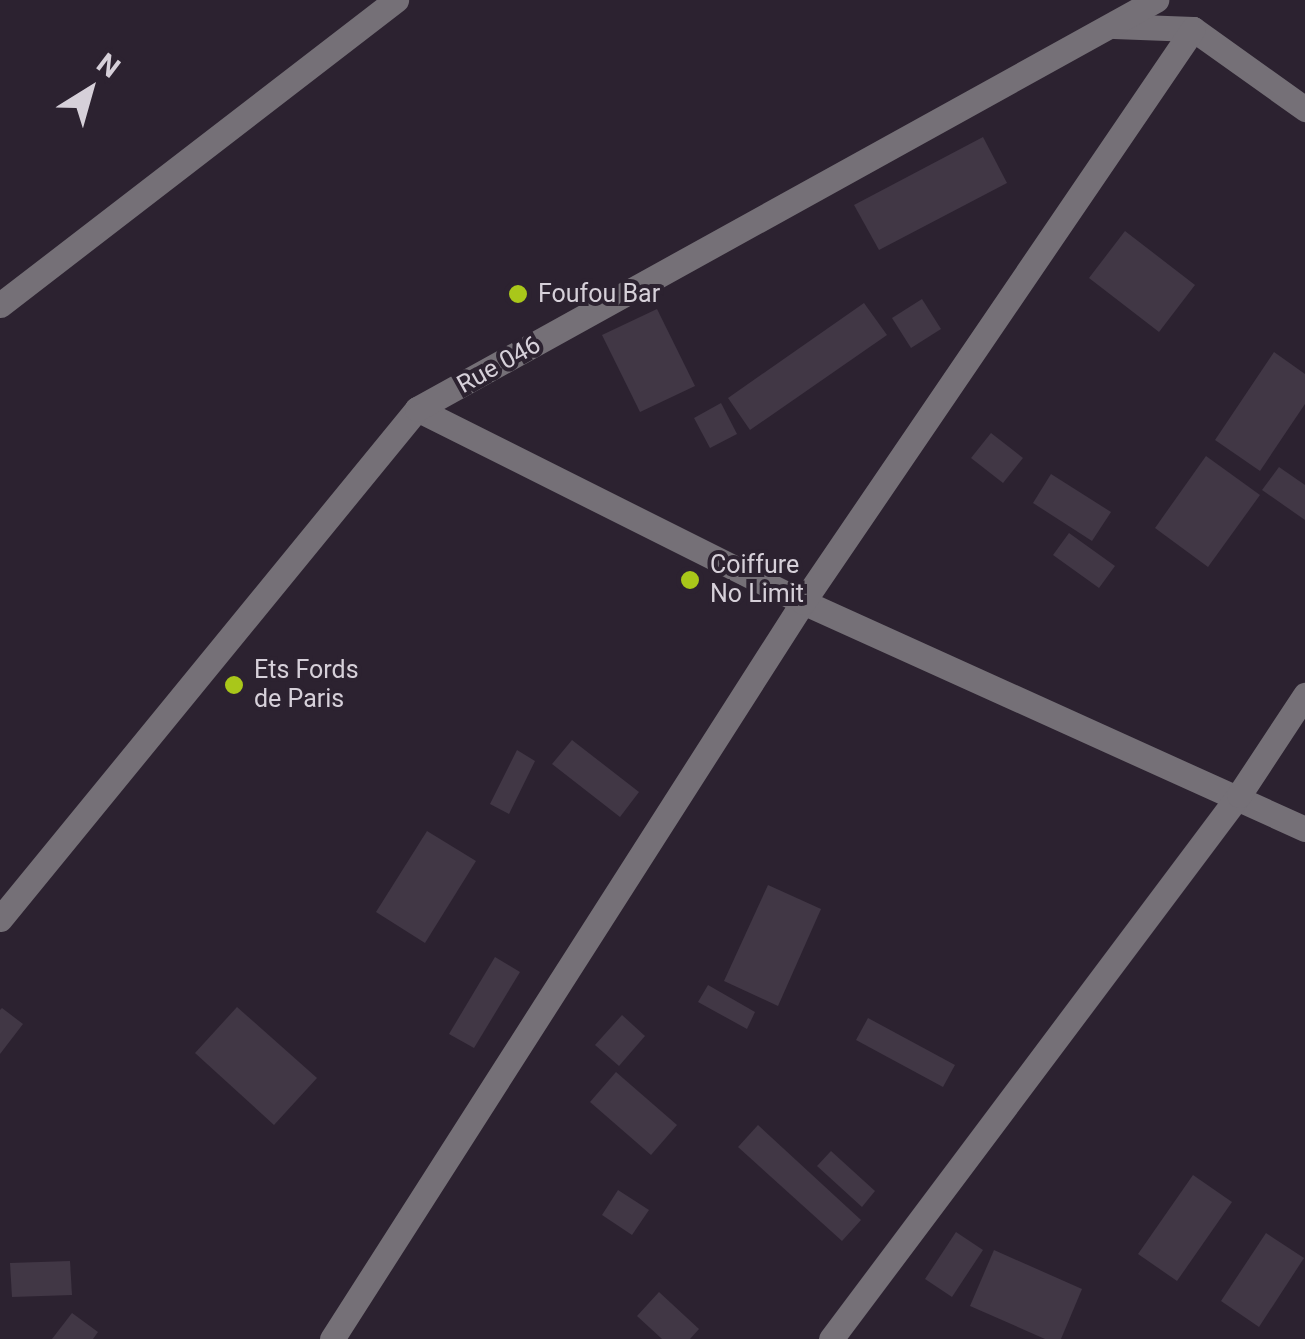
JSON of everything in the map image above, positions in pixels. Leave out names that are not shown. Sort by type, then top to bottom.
[{"type":"street","name":"Rue 046","points":[[0,920],[417,410],[1156,0]]},
{"type":"street","points":[[0,305],[391,1]]},
{"type":"street","points":[[1114,26],[1193,28],[1305,108]]},
{"type":"street","points":[[332,1339],[803,602],[1193,28]]},
{"type":"street","points":[[417,410],[803,602],[1240,796],[1305,829]]},
{"type":"street","points":[[831,1339],[1240,796],[1305,695]]},
{"type":"building","points":[[983,137],[1007,183],[879,250],[854,205]]},
{"type":"building","points":[[1125,231],[1195,285],[1159,332],[1089,278]]},
{"type":"building","points":[[922,299],[941,329],[911,348],[892,318]]},
{"type":"building","points":[[864,303],[887,335],[750,430],[728,398]]},
{"type":"building","points":[[657,309],[695,386],[640,412],[602,335]]},
{"type":"building","points":[[1274,352],[1305,374],[1305,404],[1260,471],[1215,440]]},
{"type":"building","points":[[721,403],[737,434],[710,448],[694,418]]},
{"type":"building","points":[[991,433],[1023,458],[1003,483],[971,458]]},
{"type":"building","points":[[1206,456],[1260,495],[1208,567],[1155,528]]},
{"type":"building","points":[[1279,467],[1305,485],[1305,520],[1262,490]]},
{"type":"building","points":[[1051,474],[1111,512],[1092,541],[1033,503]]},
{"type":"building","points":[[1069,533],[1115,566],[1099,588],[1053,555]]},
{"type":"building","points":[[572,740],[639,792],[620,817],[552,764]]},
{"type":"building","points":[[517,750],[535,761],[509,814],[490,804]]},
{"type":"building","points":[[427,831],[476,861],[425,943],[376,912]]},
{"type":"building","points":[[768,885],[821,909],[778,1006],[724,981]]},
{"type":"building","points":[[495,957],[520,972],[474,1048],[449,1034]]},
{"type":"building","points":[[708,985],[755,1012],[747,1029],[698,1002]]},
{"type":"building","points":[[237,1007],[317,1078],[274,1125],[195,1053]]},
{"type":"building","points":[[0,1010],[23,1024],[0,1054]]},
{"type":"building","points":[[622,1015],[645,1036],[619,1066],[595,1045]]},
{"type":"building","points":[[868,1018],[955,1065],[943,1087],[856,1040]]},
{"type":"building","points":[[616,1072],[677,1125],[651,1155],[590,1102]]},
{"type":"building","points":[[758,1125],[861,1220],[842,1241],[738,1147]]},
{"type":"building","points":[[831,1151],[875,1191],[862,1207],[817,1166]]},
{"type":"building","points":[[1193,1175],[1232,1202],[1177,1281],[1138,1254]]},
{"type":"building","points":[[618,1190],[649,1210],[632,1235],[602,1215]]},
{"type":"building","points":[[956,1232],[983,1250],[952,1297],[925,1279]]},
{"type":"building","points":[[1266,1233],[1304,1258],[1259,1327],[1221,1301]]},
{"type":"building","points":[[994,1250],[1082,1289],[1061,1339],[1045,1339],[970,1306]]},
{"type":"building","points":[[70,1261],[72,1295],[12,1297],[10,1263]]},
{"type":"building","points":[[659,1292],[699,1329],[690,1339],[662,1339],[637,1316]]},
{"type":"building","points":[[72,1313],[98,1332],[93,1339],[52,1339]]},
{"type":"place","name":"Foufou Bar","points":[[518,294]]},
{"type":"place","name":"Coiffure No Limit","points":[[690,580]]},
{"type":"place","name":"Ets Fords de Paris","points":[[234,685]]}]
